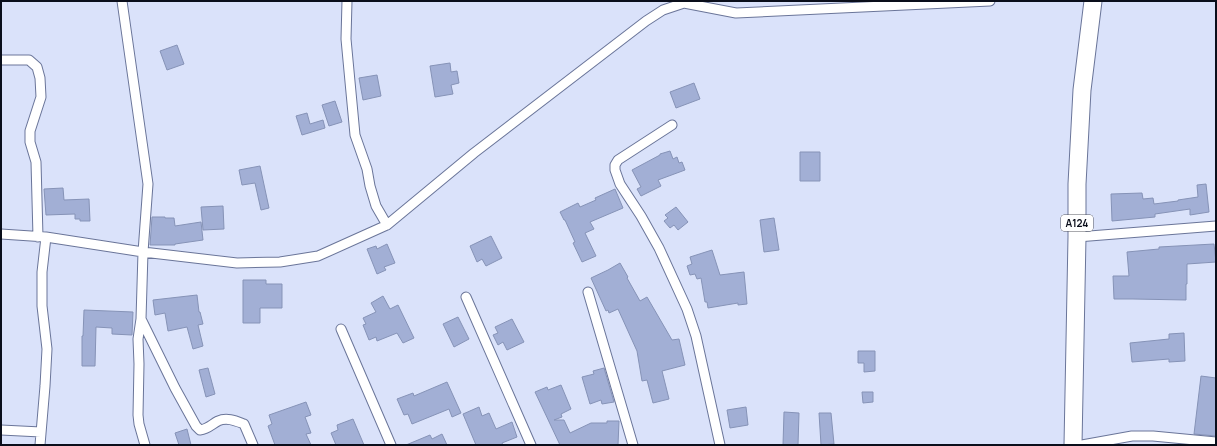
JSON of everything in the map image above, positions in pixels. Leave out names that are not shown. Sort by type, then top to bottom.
[{"type":"highway","name":"A124","points":[[1073,445],[1078,237],[1077,184],[1082,90],[1093,1]]},
{"type":"street","points":[[122,1],[148,184],[143,252],[141,319],[138,339],[138,415],[145,445]]},
{"type":"street","points":[[347,1],[346,39],[355,135],[367,169],[376,206],[387,225]]},
{"type":"street","points":[[1,234],[42,237],[143,252],[237,263],[280,262],[318,256],[387,225],[474,153],[662,10],[684,2],[736,13],[990,1]]},
{"type":"street","points":[[1,60],[29,60],[37,67],[40,78],[41,97],[30,131],[30,142],[36,162],[42,237],[42,306],[47,349],[40,445]]},
{"type":"street","points":[[672,125],[618,160],[615,165],[615,170],[620,184],[660,248],[687,309],[696,336],[720,445]]},
{"type":"street","points":[[1078,237],[1216,226]]},
{"type":"street","points":[[588,292],[633,445]]},
{"type":"street","points":[[466,297],[531,445]]},
{"type":"street","points":[[141,319],[175,388],[196,426],[200,430],[204,430],[219,420],[233,420],[244,424],[253,445]]},
{"type":"street","points":[[341,329],[391,445]]},
{"type":"street","points":[[1,430],[41,432]]},
{"type":"street","points":[[1082,445],[1132,436],[1153,436],[1216,442]]},
{"type":"building","points":[[177,45],[184,64],[167,70],[160,51]]},
{"type":"building","points":[[450,63],[451,72],[457,71],[459,83],[451,85],[453,94],[435,97],[430,66]]},
{"type":"building","points":[[377,75],[381,96],[363,100],[359,78]]},
{"type":"building","points":[[694,83],[700,99],[676,108],[670,92]]},
{"type":"building","points":[[335,101],[342,122],[329,126],[322,105]]},
{"type":"building","points":[[307,113],[310,124],[323,120],[325,128],[302,135],[296,116]]},
{"type":"building","points":[[670,151],[673,159],[677,157],[679,163],[682,162],[685,170],[658,180],[661,186],[641,196],[637,189],[641,187],[632,170],[660,154]]},
{"type":"building","points":[[800,152],[820,152],[820,181],[800,181]]},
{"type":"building","points":[[260,166],[269,208],[261,210],[255,183],[242,185],[239,170]]},
{"type":"building","points":[[1206,184],[1209,212],[1190,215],[1190,209],[1155,214],[1155,217],[1112,221],[1111,194],[1142,193],[1143,199],[1153,198],[1154,204],[1198,197],[1197,185]]},
{"type":"building","points":[[63,188],[64,200],[89,199],[90,221],[80,221],[80,219],[75,219],[75,214],[46,215],[44,189]]},
{"type":"building","points":[[615,189],[623,208],[590,222],[594,229],[585,233],[596,256],[582,262],[573,243],[575,242],[560,212],[578,203],[580,207]]},
{"type":"building","points":[[223,206],[224,229],[203,230],[201,207]]},
{"type":"building","points":[[676,207],[688,222],[678,230],[674,225],[670,228],[664,221],[668,218],[665,215]]},
{"type":"building","points":[[152,217],[174,218],[175,226],[201,222],[203,240],[175,245],[150,245]]},
{"type":"building","points":[[774,218],[779,250],[764,252],[760,220]]},
{"type":"building","points":[[491,236],[502,258],[486,266],[482,259],[477,262],[470,246]]},
{"type":"building","points":[[387,244],[395,263],[384,267],[386,270],[377,274],[367,249],[376,246],[377,249]]},
{"type":"building","points":[[1214,244],[1216,262],[1187,264],[1186,300],[1114,299],[1113,276],[1129,276],[1127,252],[1159,249],[1159,247]]},
{"type":"building","points":[[712,250],[720,275],[744,272],[747,304],[738,305],[738,303],[708,308],[707,302],[705,302],[701,278],[697,279],[695,274],[690,275],[687,266],[692,264],[690,257]]},
{"type":"building","points":[[620,263],[640,301],[647,297],[672,340],[679,339],[685,365],[662,371],[669,399],[653,403],[647,380],[642,381],[637,351],[618,309],[609,313],[608,310],[606,311],[591,278]]},
{"type":"building","points":[[243,280],[266,280],[266,284],[282,284],[282,308],[260,308],[260,323],[243,323]]},
{"type":"building","points":[[197,295],[199,312],[203,324],[198,325],[203,346],[193,349],[187,327],[168,331],[165,313],[155,315],[153,300]]},
{"type":"building","points":[[383,296],[390,309],[398,305],[414,338],[403,343],[397,333],[377,341],[376,337],[369,340],[363,325],[366,324],[363,318],[376,312],[371,303]]},
{"type":"building","points":[[84,310],[133,312],[132,335],[112,334],[112,328],[96,327],[95,366],[82,366]]},
{"type":"building","points":[[458,317],[469,339],[454,347],[443,324]]},
{"type":"building","points":[[512,319],[524,342],[507,350],[503,342],[498,345],[493,335],[498,333],[495,327]]},
{"type":"building","points":[[1184,333],[1185,361],[1169,362],[1169,359],[1132,362],[1130,343],[1169,339],[1169,334]]},
{"type":"building","points":[[858,351],[875,351],[875,371],[864,372],[864,363],[858,363]]},
{"type":"building","points":[[208,368],[215,394],[206,397],[199,370]]},
{"type":"building","points":[[604,368],[614,402],[602,404],[601,400],[590,404],[582,377],[594,374],[593,371]]},
{"type":"building","points":[[1201,376],[1216,378],[1216,436],[1194,434]]},
{"type":"building","points":[[447,382],[461,413],[452,417],[449,409],[412,424],[408,414],[404,415],[397,399],[413,393],[414,396]]},
{"type":"building","points":[[561,385],[571,409],[561,414],[562,417],[554,420],[564,420],[570,433],[591,423],[619,421],[618,445],[560,445],[535,392],[547,387],[548,390]]},
{"type":"building","points":[[862,392],[873,392],[873,402],[863,403]]},
{"type":"building","points":[[306,402],[311,415],[305,417],[311,433],[306,434],[311,445],[275,445],[268,426],[272,424],[269,415]]},
{"type":"building","points":[[479,407],[482,416],[489,413],[496,429],[512,422],[517,437],[502,443],[503,445],[476,445],[463,414]]},
{"type":"building","points":[[746,407],[748,425],[730,428],[727,410]]},
{"type":"building","points":[[784,412],[799,413],[798,445],[783,445]]},
{"type":"building","points":[[819,413],[831,413],[834,444],[821,445]]},
{"type":"building","points":[[353,419],[364,445],[336,445],[331,433],[338,430],[337,425]]},
{"type":"building","points":[[187,429],[191,445],[179,445],[175,433]]},
{"type":"building","points":[[442,434],[447,445],[406,445],[430,435],[432,439]]}]
